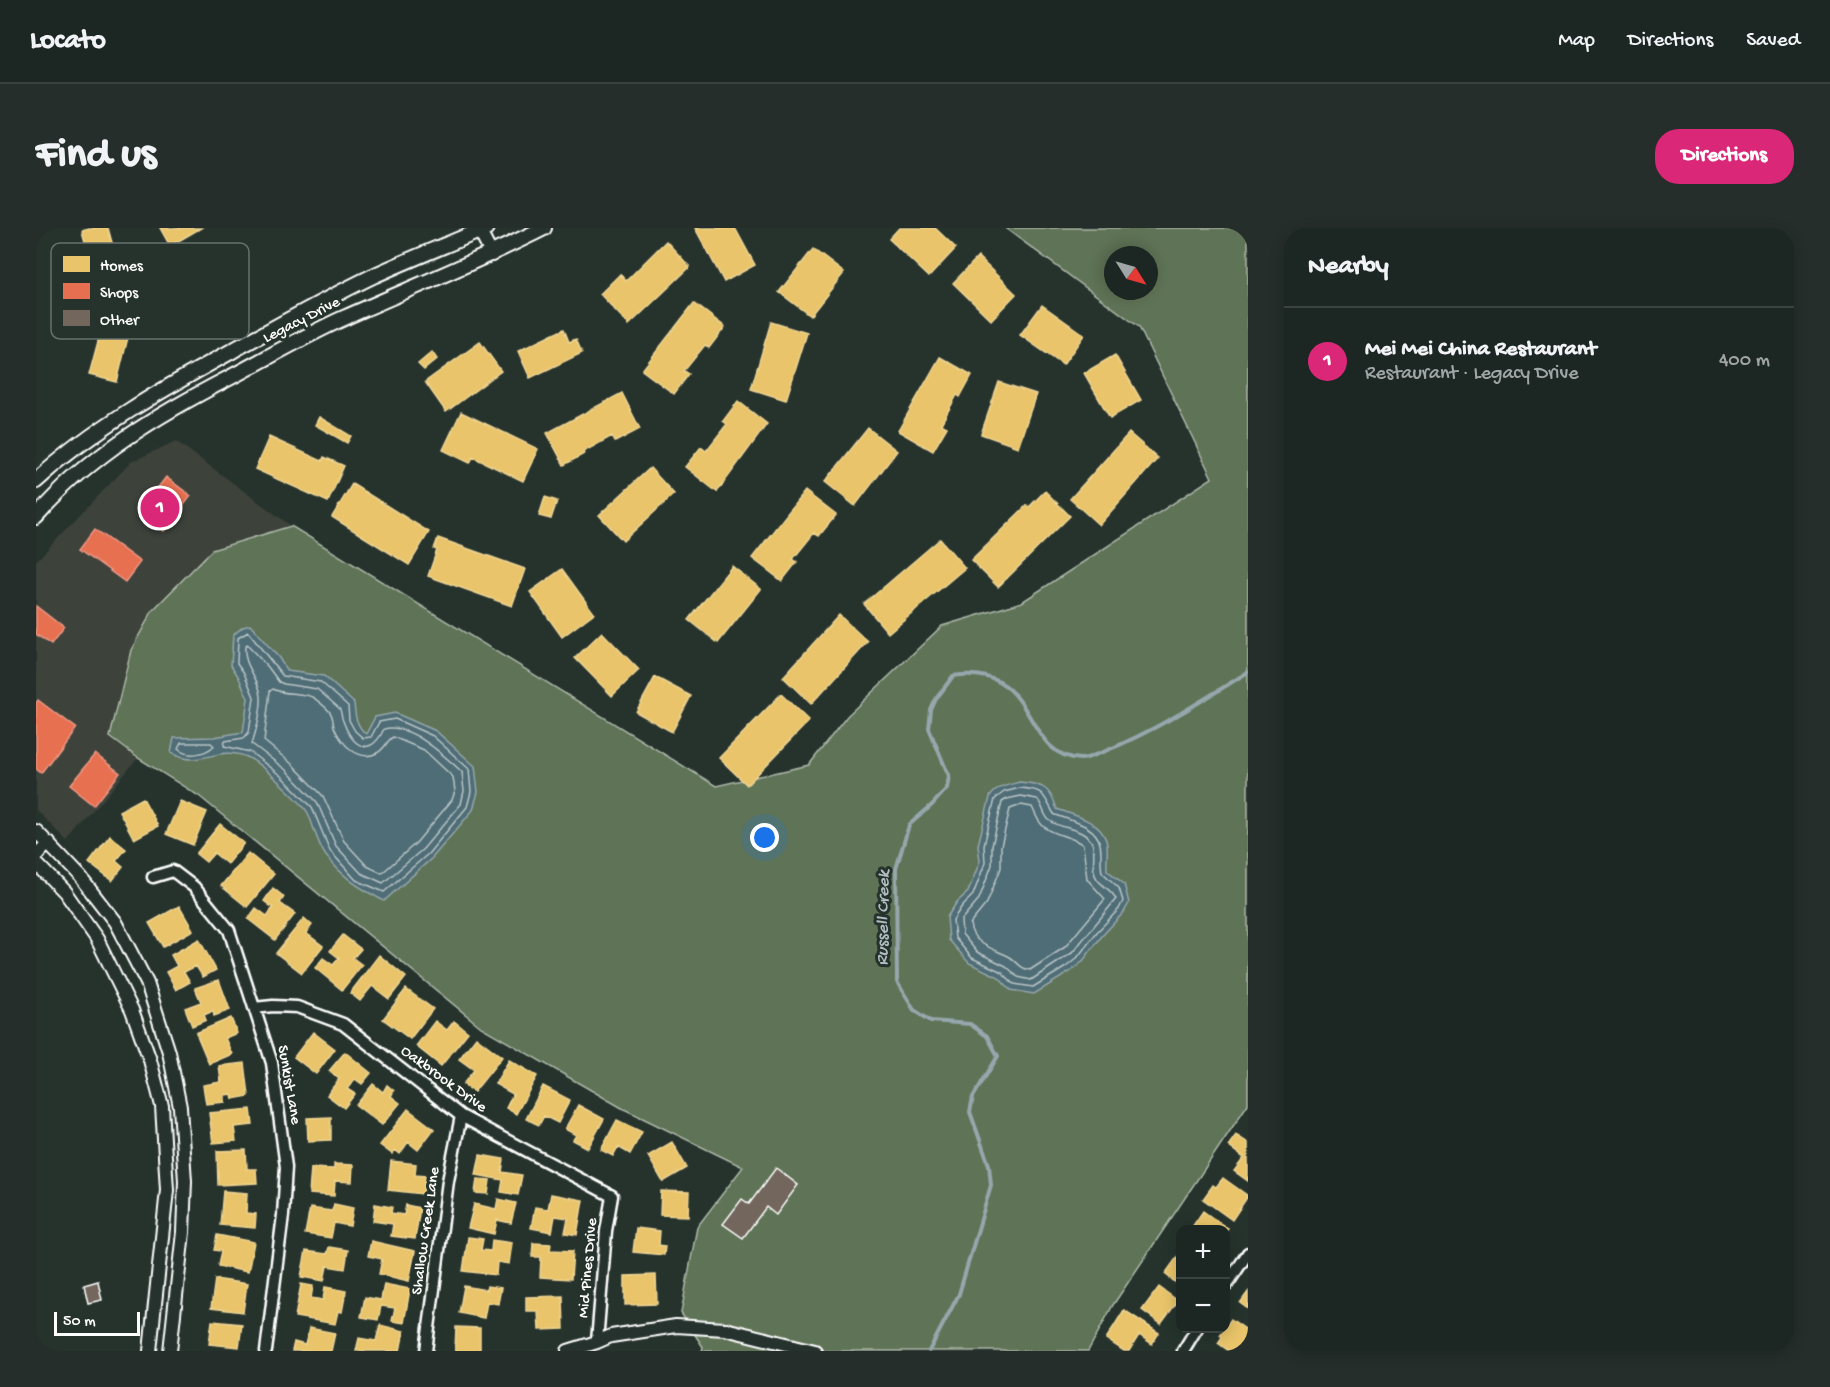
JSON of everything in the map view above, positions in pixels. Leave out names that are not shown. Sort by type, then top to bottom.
[{"type":"main road","name":"Legacy Drive","points":[[36,517],[61,489],[102,453],[197,395],[342,319],[492,255],[544,228]]},
{"type":"main road","name":"Legacy Drive","points":[[36,481],[98,430],[140,402],[189,374],[374,276],[481,229]]},
{"type":"main road","points":[[189,374],[197,395]]},
{"type":"main road","points":[[36,489],[48,503]]},
{"type":"street","points":[[481,229],[492,255]]},
{"type":"street","points":[[36,831],[80,877],[115,922],[147,983],[170,1052],[180,1107],[184,1181],[183,1232],[170,1351]]},
{"type":"street","points":[[36,855],[49,843]]},
{"type":"street","points":[[36,863],[64,892],[97,939],[132,1010],[150,1060],[162,1107],[167,1190],[150,1351]]},
{"type":"street","name":"Sunkist Lane","points":[[153,877],[173,871],[194,887],[229,930],[272,1063],[286,1167],[283,1215],[266,1351]]},
{"type":"street","name":"Oakbrook Drive","points":[[254,1008],[297,1007],[343,1024],[461,1116],[612,1196]]},
{"type":"street","points":[[162,1107],[180,1107]]},
{"type":"street","name":"Shallow Creek Lane","points":[[426,1351],[448,1181],[461,1116]]},
{"type":"street","name":"Mid Pines Drive","points":[[597,1342],[606,1231],[612,1196]]},
{"type":"street","points":[[1230,1280],[1248,1253]]},
{"type":"street","points":[[568,1351],[611,1336],[676,1326],[724,1329],[815,1351]]},
{"type":"street","points":[[1184,1351],[1195,1333]]},
{"type":"shaded area","points":[[176,441],[291,526],[212,550],[110,737],[138,758],[68,842],[36,810],[36,561],[131,462]]},
{"type":"green space","points":[[1005,228],[1248,228],[1248,1104],[1113,1305],[1088,1351],[702,1351],[703,1347],[681,1313],[697,1227],[743,1167],[622,1108],[481,1027],[199,796],[138,758],[110,737],[131,650],[153,610],[212,550],[291,526],[716,786],[809,765],[847,716],[942,626],[1022,602],[1212,478],[1139,327]]},
{"type":"water","points":[[250,625],[279,658],[287,671],[324,676],[354,703],[357,720],[366,734],[375,717],[395,713],[436,731],[475,766],[478,792],[473,810],[432,858],[384,901],[352,882],[339,871],[323,851],[308,813],[298,800],[253,760],[227,753],[191,759],[181,758],[171,753],[174,738],[214,737],[243,732],[248,698],[231,665],[233,635],[243,627]]},
{"type":"water","points":[[1020,782],[1044,788],[1048,791],[1057,809],[1092,823],[1103,833],[1107,844],[1107,870],[1124,884],[1129,903],[1082,962],[1034,994],[1011,990],[999,977],[969,963],[949,940],[947,917],[957,902],[968,892],[980,861],[978,845],[990,797],[1000,788]]},
{"type":"building: Homes","points":[[108,228],[112,243],[86,243],[82,230]]},
{"type":"building: Homes","points":[[160,228],[201,228],[175,243],[168,243]]},
{"type":"building: Homes","points":[[695,228],[735,228],[755,265],[724,282]]},
{"type":"building: Homes","points":[[899,228],[935,228],[956,248],[929,277],[889,239]]},
{"type":"building: Homes","points":[[666,241],[690,267],[629,325],[600,294],[620,274],[626,281]]},
{"type":"building: Homes","points":[[813,249],[844,273],[810,316],[779,292]]},
{"type":"building: Homes","points":[[978,257],[1016,294],[991,320],[953,283]]},
{"type":"building: Homes","points":[[694,303],[725,327],[709,348],[705,345],[684,371],[689,374],[674,394],[642,370]]},
{"type":"building: Homes","points":[[1042,305],[1084,335],[1063,365],[1020,335]]},
{"type":"building: Homes","points":[[771,322],[807,333],[786,400],[751,389]]},
{"type":"building: Homes","points":[[564,329],[569,342],[576,339],[582,353],[530,378],[518,351]]},
{"type":"building: Homes","points":[[99,339],[128,339],[117,382],[89,375]]},
{"type":"building: Homes","points":[[480,342],[501,371],[446,412],[425,382]]},
{"type":"building: Homes","points":[[432,352],[437,359],[424,370],[418,364]]},
{"type":"building: Homes","points":[[1115,355],[1141,400],[1110,418],[1084,373]]},
{"type":"building: Homes","points":[[940,357],[972,375],[960,397],[957,395],[941,424],[947,427],[933,451],[898,431]]},
{"type":"building: Homes","points":[[999,382],[1036,394],[1018,447],[981,434]]},
{"type":"building: Homes","points":[[622,393],[640,429],[615,442],[612,436],[564,465],[547,433]]},
{"type":"building: Homes","points":[[738,401],[767,424],[717,492],[685,467],[701,447],[706,451],[727,424],[723,421]]},
{"type":"building: Homes","points":[[461,412],[538,449],[523,481],[473,457],[470,463],[443,450]]},
{"type":"building: Homes","points":[[319,417],[351,436],[347,443],[315,425]]},
{"type":"building: Homes","points":[[868,428],[897,451],[855,506],[825,482]]},
{"type":"building: Homes","points":[[1129,433],[1158,458],[1099,525],[1070,499]]},
{"type":"building: Homes","points":[[269,437],[322,461],[324,457],[344,466],[328,502],[255,469]]},
{"type":"building: Homes","points":[[650,468],[674,494],[623,541],[599,515]]},
{"type":"building: Homes","points":[[352,484],[429,532],[409,565],[332,517]]},
{"type":"building: Homes","points":[[805,491],[836,515],[819,536],[814,533],[793,559],[797,562],[782,581],[752,558]]},
{"type":"building: Homes","points":[[1045,491],[1070,516],[998,587],[971,560],[1027,505],[1029,507]]},
{"type":"building: Homes","points":[[545,497],[557,501],[551,519],[539,516]]},
{"type":"building: Homes","points":[[438,538],[525,569],[512,606],[428,576],[437,550],[434,549]]},
{"type":"building: Homes","points":[[940,539],[965,568],[888,633],[864,604]]},
{"type":"building: Homes","points":[[732,566],[761,589],[718,643],[689,620]]},
{"type":"building: Homes","points":[[562,569],[594,613],[562,637],[530,592]]},
{"type":"building: Homes","points":[[839,615],[868,642],[811,704],[783,677]]},
{"type":"building: Homes","points":[[602,632],[639,670],[612,696],[575,658]]},
{"type":"building: Homes","points":[[655,677],[691,696],[672,732],[636,712]]},
{"type":"building: Homes","points":[[781,694],[809,721],[747,785],[719,758]]},
{"type":"building: Homes","points":[[143,798],[158,826],[134,839],[119,811]]},
{"type":"building: Homes","points":[[180,801],[207,812],[193,845],[166,834]]},
{"type":"building: Homes","points":[[220,824],[244,843],[227,864],[214,853],[206,862],[196,854]]},
{"type":"building: Homes","points":[[110,836],[126,849],[116,861],[123,867],[112,881],[89,863]]},
{"type":"building: Homes","points":[[248,853],[274,874],[247,907],[221,886]]},
{"type":"building: Homes","points":[[273,888],[284,897],[280,903],[295,914],[275,940],[248,919],[256,908],[267,916],[273,908],[264,901]]},
{"type":"building: Homes","points":[[179,906],[193,930],[163,947],[149,923]]},
{"type":"building: Homes","points":[[304,918],[312,925],[306,933],[323,946],[302,973],[276,953]]},
{"type":"building: Homes","points":[[343,935],[361,949],[353,958],[362,965],[342,990],[315,968],[323,958],[333,965],[339,958],[330,951]]},
{"type":"building: Homes","points":[[199,939],[216,970],[203,977],[196,966],[184,972],[190,982],[176,990],[166,972],[177,966],[171,955]]},
{"type":"building: Homes","points":[[379,955],[406,977],[389,999],[372,986],[360,1001],[350,993]]},
{"type":"building: Homes","points":[[219,980],[230,1010],[214,1016],[213,1011],[204,1015],[206,1020],[192,1026],[185,1008],[201,1002],[195,988]]},
{"type":"building: Homes","points":[[406,989],[433,1009],[410,1039],[383,1019]]},
{"type":"building: Homes","points":[[231,1018],[237,1033],[225,1038],[232,1054],[209,1064],[196,1033]]},
{"type":"building: Homes","points":[[435,1021],[447,1030],[454,1021],[468,1032],[441,1066],[416,1046]]},
{"type":"building: Homes","points":[[313,1032],[335,1049],[316,1074],[294,1057]]},
{"type":"building: Homes","points":[[476,1037],[502,1057],[474,1092],[463,1084],[474,1070],[459,1059]]},
{"type":"building: Homes","points":[[345,1052],[371,1073],[362,1084],[355,1079],[347,1089],[355,1094],[344,1108],[327,1095],[339,1079],[329,1071]]},
{"type":"building: Homes","points":[[509,1060],[537,1076],[516,1114],[506,1108],[513,1094],[495,1084]]},
{"type":"building: Homes","points":[[245,1063],[249,1096],[233,1099],[232,1094],[225,1095],[225,1102],[206,1104],[203,1085],[221,1082],[219,1066]]},
{"type":"building: Homes","points":[[373,1084],[383,1092],[387,1085],[394,1091],[391,1096],[400,1103],[382,1125],[356,1105]]},
{"type":"building: Homes","points":[[543,1086],[570,1100],[558,1123],[544,1116],[539,1125],[526,1119]]},
{"type":"building: Homes","points":[[578,1105],[604,1119],[588,1148],[573,1140],[576,1135],[565,1129]]},
{"type":"building: Homes","points":[[251,1109],[253,1125],[234,1127],[236,1141],[213,1143],[209,1113]]},
{"type":"building: Homes","points":[[408,1109],[434,1129],[418,1150],[408,1142],[400,1154],[395,1150],[392,1154],[380,1145]]},
{"type":"building: Homes","points":[[331,1117],[331,1140],[308,1141],[307,1118]]},
{"type":"building: Homes","points":[[617,1120],[642,1132],[630,1154],[618,1147],[613,1156],[601,1150]]},
{"type":"building: Homes","points":[[1236,1135],[1248,1143],[1248,1181],[1234,1171],[1244,1158],[1228,1146]]},
{"type":"building: Homes","points":[[672,1142],[687,1168],[663,1182],[648,1156]]},
{"type":"building: Homes","points":[[246,1150],[247,1169],[256,1169],[257,1183],[218,1185],[217,1151]]},
{"type":"building: Homes","points":[[480,1155],[504,1159],[502,1172],[522,1175],[518,1195],[501,1192],[503,1180],[476,1175]]},
{"type":"building: Homes","points":[[391,1161],[416,1164],[415,1175],[425,1176],[423,1194],[388,1190]]},
{"type":"building: Homes","points":[[334,1164],[353,1165],[352,1182],[335,1181],[334,1196],[309,1194],[311,1168],[334,1169]]},
{"type":"building: Homes","points":[[1223,1178],[1248,1196],[1232,1220],[1203,1199],[1213,1185],[1216,1187]]},
{"type":"building: Homes","points":[[477,1179],[490,1180],[488,1194],[475,1193]]},
{"type":"building: Homes","points":[[223,1191],[247,1193],[246,1213],[256,1214],[255,1228],[220,1225]]},
{"type":"building: Homes","points":[[661,1191],[689,1192],[688,1216],[660,1215]]},
{"type":"building: Homes","points":[[551,1194],[583,1200],[577,1235],[565,1233],[568,1218],[555,1216],[552,1232],[531,1228],[535,1207],[548,1209]]},
{"type":"building: Homes","points":[[498,1199],[516,1203],[511,1223],[497,1220],[494,1234],[468,1228],[474,1204],[496,1209]]},
{"type":"building: Homes","points":[[334,1204],[353,1208],[350,1226],[334,1223],[331,1238],[305,1234],[310,1208],[332,1211]]},
{"type":"building: Homes","points":[[375,1204],[392,1207],[391,1213],[404,1215],[406,1205],[420,1208],[415,1239],[391,1236],[393,1224],[373,1221]]},
{"type":"building: Homes","points":[[1203,1211],[1222,1225],[1193,1225]]},
{"type":"building: Homes","points":[[636,1228],[660,1231],[659,1245],[665,1246],[664,1255],[633,1252]]},
{"type":"building: Homes","points":[[217,1235],[254,1242],[248,1272],[218,1266],[221,1251],[214,1250]]},
{"type":"building: Homes","points":[[468,1237],[483,1239],[481,1250],[491,1251],[492,1240],[512,1243],[509,1264],[497,1262],[496,1275],[463,1271]]},
{"type":"building: Homes","points":[[371,1241],[415,1251],[409,1281],[379,1274],[382,1259],[368,1256]]},
{"type":"building: Homes","points":[[533,1243],[551,1244],[550,1250],[573,1251],[571,1279],[540,1277],[541,1257],[532,1257]]},
{"type":"building: Homes","points":[[329,1247],[348,1250],[345,1269],[327,1266],[324,1281],[301,1277],[306,1251],[327,1254]]},
{"type":"building: Homes","points":[[1176,1259],[1176,1283],[1165,1274]]},
{"type":"building: Homes","points":[[656,1275],[657,1304],[625,1305],[625,1276]]},
{"type":"building: Homes","points":[[215,1279],[247,1284],[243,1312],[211,1308]]},
{"type":"building: Homes","points":[[301,1284],[313,1286],[311,1298],[323,1300],[325,1287],[346,1291],[342,1312],[338,1311],[335,1324],[295,1317]]},
{"type":"building: Homes","points":[[384,1284],[410,1289],[404,1323],[392,1321],[395,1308],[381,1306],[378,1320],[361,1317],[365,1297],[381,1300]]},
{"type":"building: Homes","points":[[464,1286],[486,1290],[487,1286],[501,1288],[498,1304],[487,1302],[484,1318],[459,1313]]},
{"type":"building: Homes","points":[[1159,1287],[1176,1300],[1176,1304],[1161,1324],[1142,1310]]},
{"type":"building: Homes","points":[[1248,1292],[1248,1309],[1240,1303]]},
{"type":"building: Homes","points":[[563,1296],[564,1329],[539,1330],[538,1311],[526,1311],[526,1297]]},
{"type":"building: Homes","points":[[1124,1310],[1159,1333],[1152,1344],[1139,1335],[1129,1351],[1124,1351],[1106,1339]]},
{"type":"building: Homes","points":[[1230,1320],[1248,1331],[1247,1351],[1229,1351],[1218,1343],[1222,1337],[1221,1333],[1230,1333]]},
{"type":"building: Homes","points":[[212,1321],[242,1324],[239,1347],[209,1344]]},
{"type":"building: Homes","points":[[380,1325],[404,1331],[400,1351],[356,1351],[359,1338],[376,1341]]},
{"type":"building: Homes","points":[[456,1327],[480,1328],[480,1351],[455,1351]]},
{"type":"building: Homes","points":[[309,1328],[335,1333],[331,1351],[292,1351],[294,1342],[305,1345]]},
{"type":"building: Shops","points":[[166,477],[191,496],[164,531],[139,512]]},
{"type":"building: Shops","points":[[95,529],[140,562],[125,582],[80,549]]},
{"type":"building: Shops","points":[[36,606],[64,628],[51,645],[36,634]]},
{"type":"building: Shops","points":[[38,700],[75,728],[41,773],[36,769],[36,703]]},
{"type":"building: Shops","points":[[95,754],[120,773],[94,806],[69,786]]},
{"type":"building: Other","points":[[776,1168],[798,1185],[776,1215],[766,1207],[743,1238],[723,1224],[742,1199],[749,1204]]},
{"type":"building: Other","points":[[98,1281],[102,1300],[88,1303],[84,1285]]},
{"type":"waterway","name":"Russell Creek","points":[[929,1351],[959,1294],[991,1185],[989,1165],[970,1112],[973,1097],[998,1056],[987,1036],[970,1024],[931,1021],[914,1010],[897,982],[896,869],[909,825],[947,788],[949,776],[929,729],[931,710],[936,699],[953,676],[981,676],[1001,683],[1016,695],[1047,743],[1061,754],[1084,759],[1159,726],[1248,672]]},
{"type":"place","name":"Mei Mei China Restaurant","points":[[160,508]]}]
